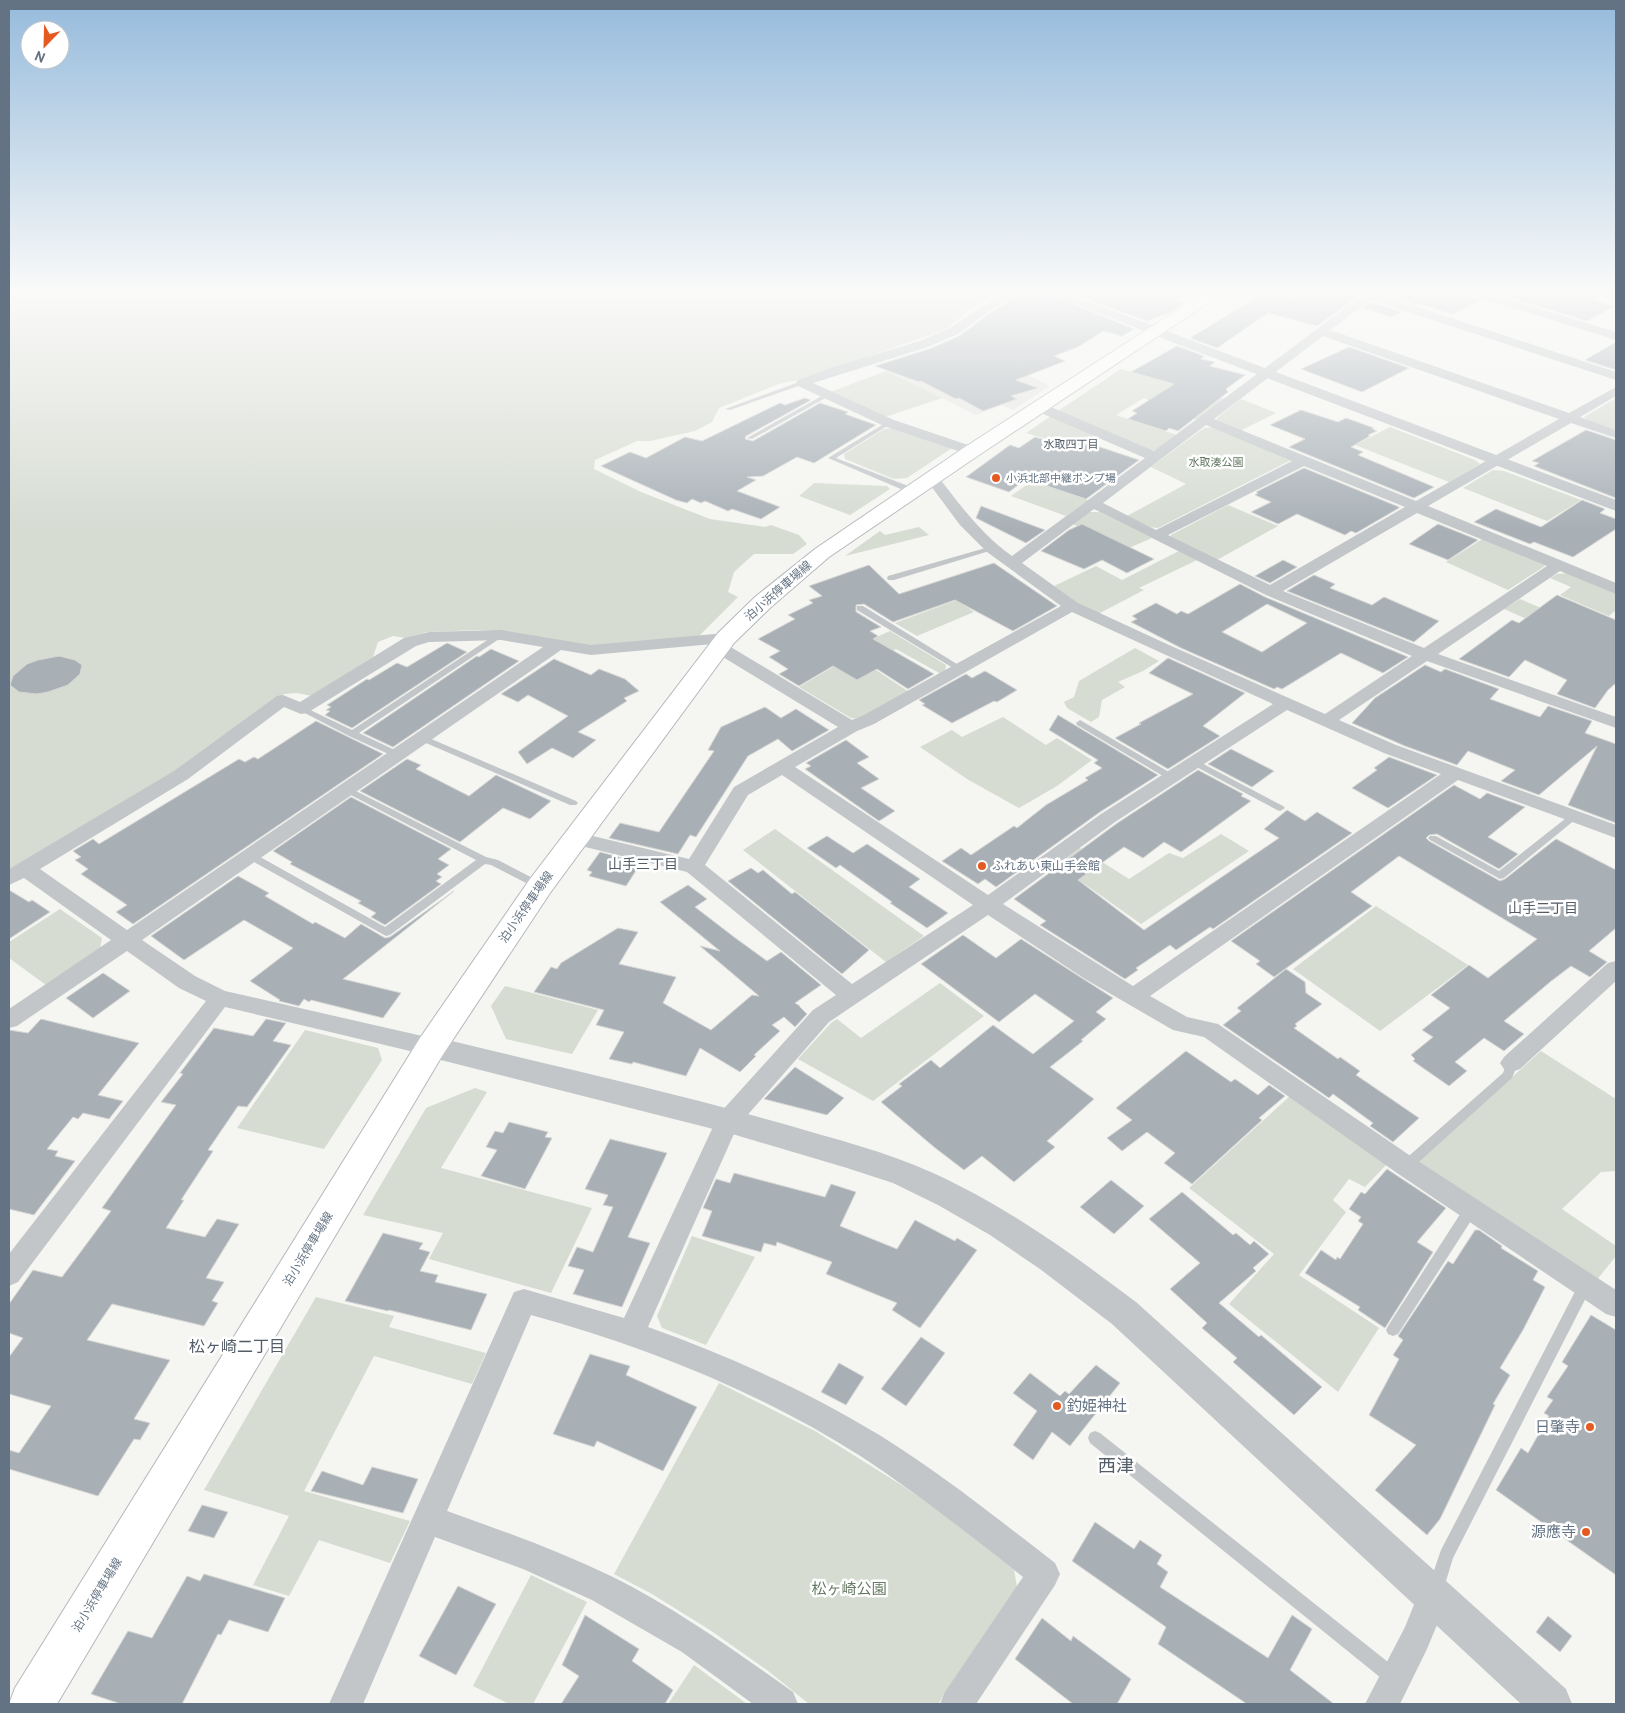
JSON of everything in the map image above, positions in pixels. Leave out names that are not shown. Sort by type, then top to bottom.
[{"type":"main road","name":"泊小浜停車場線","points":[[30,1704],[431,1047],[540,886],[723,642],[763,602],[822,553],[972,451],[1095,371]]},
{"type":"street","points":[[802,383],[834,371]]},
{"type":"street","points":[[1260,371],[1616,506]]},
{"type":"street","points":[[1011,564],[1206,420],[1268,371]]},
{"type":"street","points":[[1434,371],[1616,434]]},
{"type":"street","points":[[1601,371],[1616,376]]},
{"type":"street","points":[[802,383],[888,423],[972,451]]},
{"type":"street","points":[[1272,591],[1616,391]]},
{"type":"street","points":[[1039,407],[1155,457]]},
{"type":"street","points":[[1206,420],[1616,589]]},
{"type":"street","points":[[1157,535],[1302,461]]},
{"type":"street","points":[[923,484],[992,549],[1072,606],[1285,704],[1454,774],[1616,832]]},
{"type":"street","points":[[1092,503],[1272,591],[1424,654],[1612,716]]},
{"type":"street","points":[[1326,721],[1559,565]]},
{"type":"street","points":[[694,867],[741,791],[851,727],[868,720],[1072,606]]},
{"type":"street","points":[[851,727],[723,642],[591,650],[556,646],[501,635],[429,636],[410,642],[301,709],[283,700],[173,780],[17,873],[188,982],[220,998],[431,1047],[728,1121],[850,1156],[921,1182],[992,1219],[1052,1259],[1124,1313],[1552,1704]]},
{"type":"street","points":[[9,1020],[556,646]]},
{"type":"street","points":[[632,1332],[728,1121],[821,1016],[988,904],[1108,818],[1285,704]]},
{"type":"street","points":[[782,767],[881,835],[1093,973],[1181,1024],[1210,1030],[1406,1166],[1616,1305]]},
{"type":"street","points":[[1134,996],[1454,774]]},
{"type":"street","points":[[576,838],[694,867],[852,996]]},
{"type":"street","points":[[1512,1064],[1616,969]]},
{"type":"street","points":[[9,1274],[220,998]]},
{"type":"street","points":[[346,1704],[426,1519],[524,1301],[632,1332],[725,1369],[781,1396],[846,1431],[957,1506],[1044,1574],[958,1704]]},
{"type":"street","points":[[426,1519],[528,1555],[604,1589],[693,1641],[781,1704]]},
{"type":"street","points":[[1389,1691],[1416,1638],[1433,1596]]},
{"type":"lane","points":[[728,409],[802,383]]},
{"type":"lane","points":[[750,438],[826,395]]},
{"type":"lane","points":[[888,423],[831,458],[923,484]]},
{"type":"lane","points":[[891,578],[992,549]]},
{"type":"lane","points":[[860,608],[961,669]]},
{"type":"lane","points":[[352,734],[501,635]]},
{"type":"lane","points":[[301,709],[398,755]]},
{"type":"lane","points":[[1080,723],[1171,777]]},
{"type":"lane","points":[[422,738],[573,803]]},
{"type":"lane","points":[[1194,762],[1280,808]]},
{"type":"lane","points":[[348,790],[483,860],[494,862],[540,886]]},
{"type":"lane","points":[[1433,838],[1500,876],[1574,817]]},
{"type":"lane","points":[[251,856],[386,932],[483,860]]},
{"type":"lane","points":[[1406,1166],[1508,1075],[1512,1064]]},
{"type":"lane","points":[[1393,1330],[1471,1209]]},
{"type":"lane","points":[[1433,1596],[1446,1555],[1585,1285]]},
{"type":"lane","points":[[1095,1438],[1389,1691]]},
{"type":"shaded area","points":[[886,371],[1019,371],[1050,386],[1013,410],[1002,405],[976,415]]},
{"type":"green space","points":[[9,371],[826,371],[779,384],[719,408],[712,422],[695,431],[650,441],[637,441],[595,460],[594,469],[641,492],[710,519],[765,527],[771,525],[799,535],[807,544],[793,554],[754,554],[734,572],[728,592],[738,597],[699,636],[597,646],[509,632],[480,630],[427,632],[405,638],[393,636],[378,642],[373,657],[312,696],[297,693],[284,694],[175,773],[9,869]]},
{"type":"green space","points":[[886,371],[942,398],[885,417],[830,392]]},
{"type":"green space","points":[[1118,371],[1128,371],[1225,399],[1197,420],[1144,398],[1116,415],[1177,435],[1156,450],[1148,451],[1058,411]]},
{"type":"green space","points":[[1616,398],[1616,431],[1589,422],[1584,417]]},
{"type":"green space","points":[[1241,399],[1276,413],[1238,432],[1216,421],[1217,418]]},
{"type":"green space","points":[[1051,416],[1096,435],[1077,448],[1026,433]]},
{"type":"green space","name":"水取湊公園","points":[[1216,427],[1291,460],[1158,528],[1150,527],[1127,516],[1186,484],[1151,467],[1204,428]]},
{"type":"green space","points":[[1390,427],[1475,460],[1480,464],[1449,482],[1355,445]]},
{"type":"green space","points":[[893,428],[952,448],[907,478],[894,479],[845,459],[844,454],[884,429]]},
{"type":"green space","points":[[1493,470],[1504,471],[1581,500],[1547,521],[1463,488]]},
{"type":"green space","points":[[1032,481],[1088,500],[1066,516],[1011,496]]},
{"type":"green space","points":[[814,483],[887,486],[890,489],[850,515],[799,496]]},
{"type":"green space","points":[[1228,505],[1278,526],[1217,560],[1171,537],[1171,535]]},
{"type":"green space","points":[[1087,512],[1100,512],[1152,538],[1124,550],[1071,523]]},
{"type":"green space","points":[[919,527],[929,535],[845,556],[880,531],[885,535]]},
{"type":"green space","points":[[1484,538],[1542,562],[1545,566],[1508,590],[1446,562]]},
{"type":"green space","points":[[1179,551],[1197,560],[1139,588],[1144,590],[1098,614],[1076,603],[1052,587],[1096,566],[1122,580]]},
{"type":"green space","points":[[1570,573],[1616,592],[1616,610],[1609,616],[1560,595],[1571,587],[1550,578],[1557,574]]},
{"type":"green space","points":[[1520,599],[1588,628],[1572,639],[1504,609]]},
{"type":"green space","points":[[957,600],[974,612],[917,636],[895,623]]},
{"type":"green space","points":[[853,609],[867,618],[822,641],[839,654],[890,631],[946,665],[945,673],[941,674],[896,649],[867,664],[909,692],[860,719],[851,718],[799,687],[833,667],[792,644]]},
{"type":"green space","points":[[1135,648],[1159,661],[1143,671],[1118,682],[1125,687],[1102,700],[1099,717],[1091,722],[1067,708],[1064,702],[1074,697],[1079,681]]},
{"type":"green space","points":[[1003,717],[1046,745],[1057,738],[1092,760],[1057,786],[1019,808],[967,779],[920,747],[952,730],[962,737]]},
{"type":"green space","points":[[775,829],[924,936],[886,962],[743,850]]},
{"type":"green space","points":[[1221,834],[1249,851],[1141,924],[1053,864],[1077,846],[1129,879],[1169,853],[1183,858]]},
{"type":"green space","points":[[1376,906],[1468,965],[1380,1031],[1293,969]]},
{"type":"green space","points":[[60,909],[102,938],[100,949],[46,985],[9,958],[9,942]]},
{"type":"green space","points":[[940,983],[984,1016],[873,1101],[798,1059],[831,1023],[837,1019],[861,1038]]},
{"type":"green space","points":[[505,986],[598,1010],[572,1054],[506,1039],[491,1006]]},
{"type":"green space","points":[[305,1030],[378,1048],[382,1060],[324,1149],[237,1128]]},
{"type":"green space","points":[[1541,1051],[1616,1099],[1616,1171],[1601,1172],[1562,1209],[1616,1246],[1616,1256],[1596,1281],[1415,1164]]},
{"type":"green space","points":[[475,1088],[487,1092],[441,1168],[592,1208],[551,1293],[429,1259],[443,1233],[363,1215],[426,1108]]},
{"type":"green space","points":[[1290,1096],[1387,1164],[1365,1187],[1349,1179],[1333,1200],[1346,1212],[1299,1275],[1379,1328],[1338,1392],[1229,1304],[1274,1254],[1189,1188]]},
{"type":"green space","points":[[692,1236],[755,1257],[706,1345],[662,1328],[657,1316]]},
{"type":"green space","points":[[316,1297],[394,1316],[389,1327],[486,1353],[472,1384],[374,1356],[304,1491],[410,1521],[390,1563],[319,1540],[289,1596],[253,1585],[289,1516],[204,1490]]},
{"type":"green space","name":"松ヶ崎公園","points":[[719,1383],[815,1431],[903,1486],[943,1514],[1014,1570],[1017,1587],[938,1704],[809,1704],[767,1670],[710,1630],[652,1594],[614,1574]]},
{"type":"green space","points":[[531,1575],[587,1602],[533,1704],[509,1704],[473,1686]]},
{"type":"green space","points":[[694,1665],[747,1704],[668,1704]]},
{"type":"building","points":[[889,371],[1039,371],[1016,380],[1038,388],[1011,396],[1017,399],[983,411],[959,398],[956,399],[921,381],[919,382]]},
{"type":"building","points":[[1229,371],[1245,375],[1226,389],[1228,392],[1178,431],[1169,428],[1166,431],[1128,419],[1137,413],[1132,411],[1174,384],[1131,372]]},
{"type":"building","points":[[1306,371],[1403,371],[1362,392]]},
{"type":"building","points":[[805,398],[811,400],[746,436],[745,439],[753,441],[820,403],[848,412],[845,414],[876,425],[814,463],[797,457],[763,476],[747,477],[756,480],[737,491],[780,507],[761,519],[732,509],[728,511],[705,501],[701,503],[692,499],[687,503],[676,500],[601,466],[630,452],[646,458],[685,437],[702,441],[780,403],[785,405]]},
{"type":"building","points":[[1301,410],[1338,422],[1346,418],[1374,428],[1372,429],[1377,431],[1351,447],[1363,452],[1358,455],[1434,487],[1414,498],[1289,447],[1305,439],[1270,425]]},
{"type":"building","points":[[1586,430],[1616,440],[1616,498],[1534,466],[1539,463],[1532,461]]},
{"type":"building","points":[[1035,437],[1079,450],[1088,443],[1139,460],[1086,499],[1026,479],[1009,492],[966,477],[1010,445],[1019,448]]},
{"type":"building","points":[[1304,468],[1399,508],[1356,533],[1351,531],[1345,535],[1297,514],[1278,524],[1251,512],[1271,502],[1255,495],[1258,493],[1256,492]]},
{"type":"building","points":[[1582,500],[1605,509],[1600,513],[1616,519],[1616,529],[1573,557],[1534,542],[1530,544],[1474,522],[1496,509],[1541,527]]},
{"type":"building","points":[[981,506],[1045,530],[1026,543],[976,518]]},
{"type":"building","points":[[1082,524],[1154,559],[1127,573],[1102,560],[1084,569],[1041,551],[1069,530]]},
{"type":"building","points":[[1438,524],[1478,540],[1448,560],[1409,544]]},
{"type":"building","points":[[1283,560],[1297,567],[1270,583],[1255,576]]},
{"type":"building","points":[[994,563],[1057,606],[1013,631],[955,600],[893,622],[864,604],[856,605],[856,612],[881,627],[870,631],[878,636],[873,639],[934,674],[908,689],[877,669],[857,680],[833,666],[799,686],[779,674],[788,669],[769,657],[780,651],[758,639],[795,619],[788,615],[813,603],[809,600],[822,596],[809,586],[869,565],[899,594]]},
{"type":"building","points":[[1314,575],[1335,584],[1330,588],[1372,605],[1384,597],[1439,621],[1414,642],[1287,591]]},
{"type":"building","points":[[1240,584],[1265,597],[1408,657],[1383,673],[1341,653],[1282,689],[1277,687],[1274,689],[1181,648],[1131,622],[1137,619],[1132,616],[1156,603],[1177,614],[1181,611],[1188,614]],"holes":[[[1267,604],[1307,623],[1262,652],[1222,632]]]},
{"type":"building","points":[[1557,595],[1616,620],[1616,683],[1608,690],[1595,708],[1557,694],[1567,680],[1525,660],[1509,677],[1459,659],[1512,620],[1519,623]]},
{"type":"building","points":[[447,643],[467,652],[352,728],[325,715],[330,711],[326,710],[331,707],[327,705],[367,679],[369,680],[397,663],[407,667]]},
{"type":"building","points":[[491,649],[519,661],[393,747],[363,733],[477,656],[479,657]]},
{"type":"building","points":[[59,656],[75,660],[82,665],[80,674],[68,685],[37,694],[19,692],[10,685],[13,676],[27,664]]},
{"type":"building","points":[[1168,658],[1245,693],[1203,726],[1220,736],[1168,769],[1115,738],[1193,694],[1149,673]]},
{"type":"building","points":[[554,659],[591,675],[599,669],[625,679],[639,691],[624,698],[627,701],[578,732],[596,740],[573,758],[552,748],[527,764],[518,752],[568,716],[528,695],[518,702],[501,694]]},
{"type":"building","points":[[1425,665],[1441,672],[1445,669],[1499,689],[1490,699],[1540,717],[1548,706],[1592,721],[1585,733],[1616,744],[1616,823],[1568,805],[1597,746],[1539,795],[1501,781],[1515,770],[1468,751],[1457,765],[1405,746],[1352,723],[1375,698]]},
{"type":"building","points":[[985,671],[1017,690],[997,702],[994,701],[952,723],[922,705],[925,704],[919,700],[966,674],[972,678]]},
{"type":"building","points":[[765,707],[781,718],[796,709],[829,730],[792,751],[778,739],[748,756],[696,837],[690,835],[678,854],[609,838],[620,823],[659,832],[714,751],[708,750],[721,727]]},
{"type":"building","points":[[1058,715],[1158,775],[1100,812],[996,887],[985,879],[978,884],[942,861],[961,848],[971,855],[1014,826],[1017,828],[1046,805],[1088,780],[1085,778],[1102,768],[1094,763],[1098,760],[1049,730]]},
{"type":"building","points":[[316,721],[383,754],[133,924],[116,912],[127,905],[81,874],[88,869],[75,860],[81,857],[73,851],[93,839],[99,844],[239,759],[245,762],[254,757],[258,759]]},
{"type":"building","points":[[846,740],[869,757],[857,763],[879,779],[861,788],[895,811],[879,821],[805,769],[811,766],[806,763]]},
{"type":"building","points":[[1231,749],[1274,771],[1252,787],[1208,764]]},
{"type":"building","points":[[1389,757],[1437,775],[1388,808],[1352,788],[1377,770],[1374,768]]},
{"type":"building","points":[[407,759],[421,765],[416,769],[469,796],[496,775],[551,801],[530,819],[503,808],[460,842],[360,791]]},
{"type":"building","points":[[1198,770],[1243,794],[1241,796],[1251,801],[1181,852],[1164,842],[1143,858],[1124,847],[1078,880],[1144,930],[1279,838],[1264,829],[1287,810],[1305,821],[1317,812],[1352,833],[1213,929],[1210,927],[1176,950],[1170,945],[1136,968],[1138,970],[1125,979],[1040,925],[1046,921],[1014,899],[1116,824]]},
{"type":"building","points":[[1454,785],[1480,799],[1487,793],[1525,807],[1488,837],[1518,854],[1499,869],[1437,834],[1429,835],[1426,838],[1429,841],[1500,881],[1556,839],[1616,870],[1616,928],[1589,951],[1607,962],[1590,977],[1571,966],[1550,982],[1504,1021],[1524,1034],[1504,1051],[1484,1038],[1455,1062],[1467,1071],[1449,1086],[1413,1061],[1415,1059],[1411,1055],[1433,1037],[1422,1030],[1450,1008],[1431,995],[1469,965],[1488,978],[1537,939],[1399,856],[1351,892],[1372,906],[1274,977],[1256,964],[1260,961],[1231,941]]},
{"type":"building","points":[[351,797],[451,849],[438,859],[449,865],[437,874],[442,877],[436,881],[441,884],[385,925],[371,917],[376,913],[358,903],[361,901],[290,864],[292,862],[273,851]]},
{"type":"building","points":[[827,836],[853,853],[867,844],[920,879],[909,887],[948,913],[927,928],[840,865],[836,868],[807,848]]},
{"type":"building","points":[[600,852],[641,863],[626,886],[589,876],[592,872],[587,870]]},
{"type":"building","points":[[751,868],[758,873],[763,870],[792,894],[795,892],[869,950],[842,974],[728,881]]},
{"type":"building","points":[[238,876],[269,893],[265,896],[313,924],[315,922],[345,938],[361,924],[385,938],[390,937],[454,891],[343,979],[401,993],[383,1018],[311,1000],[309,1002],[304,999],[299,1006],[279,1001],[250,981],[293,948],[244,920],[184,960],[151,936]]},
{"type":"building","points":[[688,885],[707,899],[695,907],[734,937],[767,961],[781,952],[821,985],[795,1003],[807,1014],[795,1027],[784,1017],[772,1025],[780,1031],[754,1055],[756,1056],[740,1072],[700,1048],[686,1076],[633,1062],[632,1064],[609,1059],[624,1032],[596,1025],[604,1010],[534,992],[551,967],[557,969],[561,963],[618,928],[638,932],[619,964],[676,977],[663,1003],[711,1030],[752,995],[759,996],[700,946],[720,951],[660,902]]},
{"type":"building","points":[[9,890],[29,902],[32,900],[50,912],[9,939]]},
{"type":"building","points":[[963,935],[996,958],[1021,939],[1113,998],[1096,1012],[1106,1019],[1081,1040],[1083,1041],[1050,1067],[1094,1099],[1047,1141],[1055,1147],[1014,1182],[982,1156],[964,1170],[881,1102],[902,1086],[899,1084],[931,1060],[940,1068],[993,1025],[1033,1054],[1074,1021],[1035,994],[999,1022],[921,964]]},
{"type":"building","points":[[1286,969],[1305,982],[1306,993],[1322,1004],[1295,1024],[1297,1026],[1294,1028],[1338,1059],[1340,1057],[1360,1071],[1356,1075],[1419,1118],[1393,1142],[1370,1126],[1373,1123],[1333,1094],[1329,1098],[1223,1025],[1241,1011],[1237,1008]]},
{"type":"building","points":[[103,973],[130,991],[93,1018],[66,998]]},
{"type":"building","points":[[41,1019],[139,1043],[98,1095],[123,1101],[109,1119],[83,1113],[78,1119],[73,1117],[47,1149],[58,1151],[55,1156],[75,1161],[34,1215],[9,1209],[9,1030],[28,1033]]},
{"type":"building","points":[[266,1019],[286,1023],[273,1041],[291,1045],[247,1107],[238,1106],[208,1150],[213,1151],[181,1200],[184,1200],[166,1228],[205,1237],[217,1219],[239,1224],[206,1278],[224,1282],[212,1301],[218,1303],[204,1326],[112,1304],[87,1340],[170,1360],[134,1419],[150,1423],[140,1440],[134,1439],[98,1496],[9,1469],[9,1450],[19,1453],[51,1406],[9,1394],[9,1357],[23,1338],[9,1333],[9,1304],[33,1270],[62,1277],[111,1211],[102,1208],[176,1105],[161,1102],[183,1074],[180,1073],[214,1028],[253,1036]]},
{"type":"building","points":[[1186,1051],[1231,1082],[1235,1079],[1258,1095],[1269,1085],[1285,1096],[1259,1118],[1262,1120],[1192,1184],[1164,1163],[1175,1153],[1147,1132],[1122,1151],[1107,1138],[1132,1120],[1116,1108]]},
{"type":"building","points":[[795,1067],[844,1098],[827,1115],[764,1099]]},
{"type":"building","points":[[509,1122],[548,1132],[545,1137],[552,1138],[525,1189],[481,1176],[497,1150],[486,1147],[495,1131],[503,1133]]},
{"type":"building","points":[[610,1139],[667,1153],[628,1237],[650,1243],[622,1307],[573,1294],[584,1270],[568,1266],[577,1247],[593,1252],[613,1207],[603,1205],[608,1195],[585,1189]]},
{"type":"building","points":[[1387,1169],[1446,1208],[1417,1242],[1433,1252],[1385,1328],[1358,1310],[1360,1307],[1305,1273],[1321,1250],[1336,1260],[1337,1257],[1340,1259],[1363,1224],[1358,1221],[1361,1217],[1349,1209],[1361,1192],[1365,1194]]},
{"type":"building","points":[[734,1173],[825,1197],[831,1184],[856,1192],[840,1226],[897,1249],[915,1220],[955,1241],[957,1238],[977,1250],[920,1328],[892,1310],[897,1303],[826,1274],[832,1262],[777,1242],[776,1246],[764,1243],[761,1252],[702,1236],[712,1211],[703,1208],[716,1179],[730,1183]]},
{"type":"building","points":[[1111,1180],[1144,1206],[1114,1234],[1080,1207]]},
{"type":"building","points":[[1182,1192],[1233,1235],[1236,1233],[1250,1245],[1254,1241],[1269,1254],[1253,1268],[1256,1271],[1219,1303],[1259,1337],[1261,1335],[1322,1387],[1294,1415],[1233,1362],[1237,1358],[1202,1328],[1207,1323],[1170,1289],[1200,1263],[1149,1219]]},
{"type":"building","points":[[1475,1230],[1479,1230],[1502,1246],[1501,1248],[1538,1271],[1533,1280],[1545,1287],[1523,1330],[1500,1368],[1510,1375],[1493,1404],[1495,1405],[1440,1519],[1427,1535],[1375,1490],[1416,1445],[1369,1415],[1399,1359],[1393,1355],[1403,1340],[1398,1336],[1448,1261],[1453,1264]]},
{"type":"building","points":[[383,1233],[423,1243],[419,1249],[430,1252],[420,1271],[438,1275],[435,1282],[487,1294],[471,1330],[345,1301]]},
{"type":"building","points":[[1591,1315],[1616,1330],[1616,1575],[1496,1490],[1521,1448],[1528,1453],[1549,1416],[1544,1413],[1553,1400],[1547,1397],[1568,1366],[1562,1362]]},
{"type":"building","points":[[921,1337],[945,1353],[906,1406],[881,1389]]},
{"type":"building","points":[[590,1354],[630,1366],[626,1375],[697,1407],[663,1471],[597,1441],[594,1447],[553,1434]]},
{"type":"building","points":[[839,1363],[864,1377],[846,1405],[821,1392]]},
{"type":"building","points":[[1096,1365],[1120,1383],[1070,1446],[1052,1432],[1033,1460],[1013,1445],[1037,1411],[1013,1393],[1030,1373],[1060,1396],[1065,1391],[1069,1394]]},
{"type":"building","points":[[372,1467],[418,1479],[403,1513],[311,1491],[322,1471],[363,1485]]},
{"type":"building","points":[[202,1505],[228,1512],[214,1538],[188,1531]]},
{"type":"building","points":[[1095,1522],[1134,1549],[1140,1540],[1162,1555],[1157,1564],[1168,1572],[1160,1587],[1268,1658],[1292,1615],[1312,1629],[1290,1670],[1334,1704],[1247,1704],[1158,1644],[1166,1627],[1072,1561]]},
{"type":"building","points":[[204,1574],[285,1598],[268,1632],[229,1620],[221,1635],[218,1634],[182,1704],[121,1704],[91,1694],[128,1631],[152,1638],[187,1576],[200,1581]]},
{"type":"building","points":[[458,1586],[496,1604],[456,1675],[419,1656]]},
{"type":"building","points":[[585,1615],[639,1649],[632,1661],[673,1690],[665,1704],[561,1704],[579,1676],[562,1665]]},
{"type":"building","points":[[1548,1616],[1572,1636],[1560,1652],[1536,1632]]},
{"type":"building","points":[[1042,1618],[1071,1641],[1073,1636],[1131,1679],[1117,1704],[1073,1704],[1015,1659]]},
{"type":"place","name":"小浜北部中継ポンプ場","points":[[996,478]]},
{"type":"place","name":"ふれあい東山手会館","points":[[982,866]]},
{"type":"place","name":"釣姫神社","points":[[1057,1406]]},
{"type":"place","name":"日肇寺","points":[[1590,1427]]},
{"type":"place","name":"源應寺","points":[[1586,1532]]},
{"type":"district","name":"水取四丁目","points":[[1071,444]]},
{"type":"district","name":"山手三丁目","points":[[643,864]]},
{"type":"district","name":"山手二丁目","points":[[1543,908]]},
{"type":"district","name":"松ヶ崎二丁目","points":[[237,1346]]},
{"type":"district","name":"西津","points":[[1116,1466]]}]
